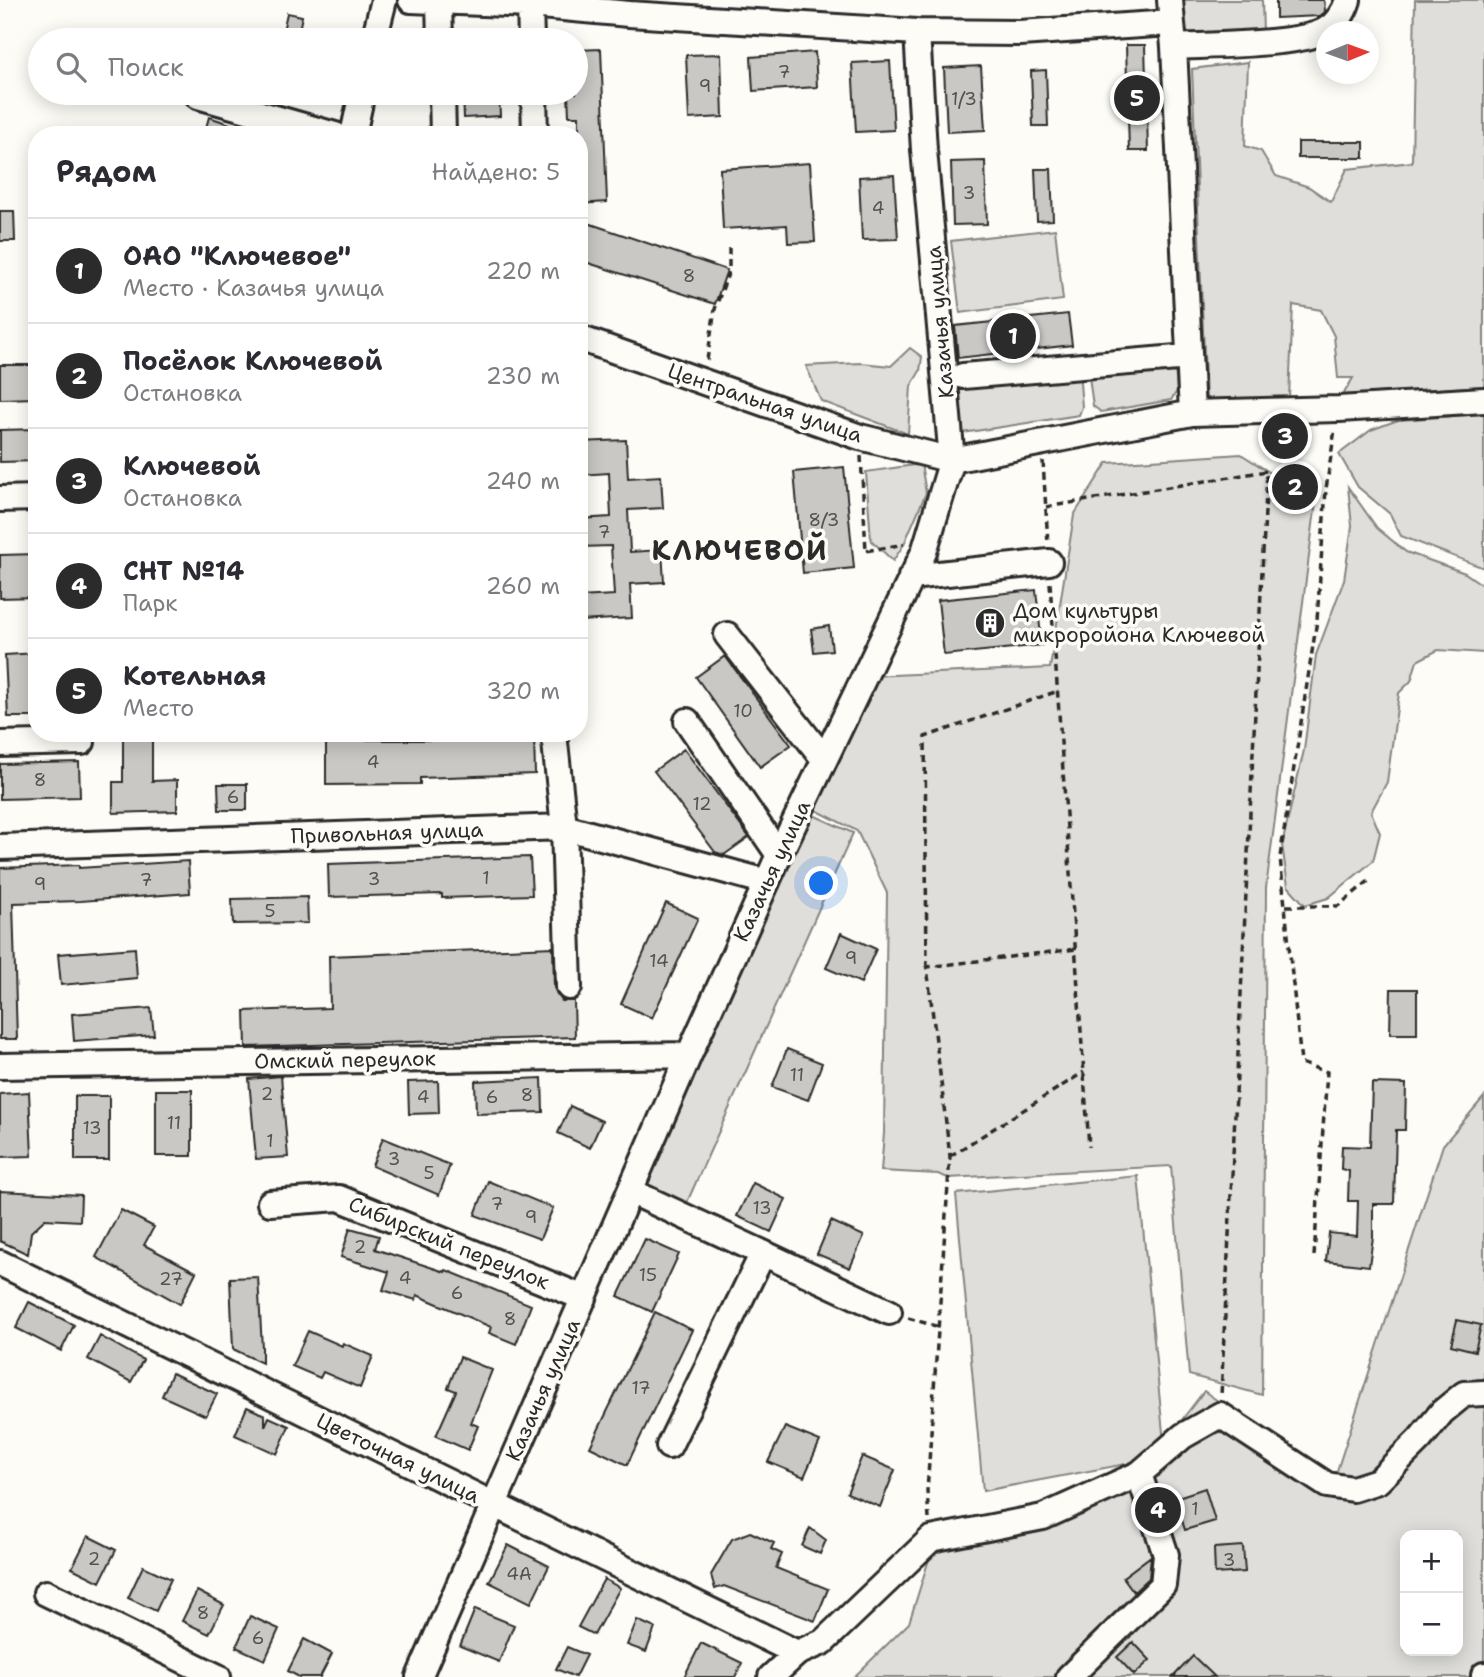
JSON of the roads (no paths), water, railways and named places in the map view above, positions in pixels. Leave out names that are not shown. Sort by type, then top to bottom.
[{"type":"street","points":[[377,28],[384,0]]},
{"type":"street","points":[[411,0],[530,5],[629,14],[918,32],[1020,33],[1172,24],[1305,38],[1336,23],[1348,0]]},
{"type":"street","points":[[439,2],[440,28]]},
{"type":"street","points":[[530,5],[531,28]]},
{"type":"street","points":[[1172,24],[1192,413]]},
{"type":"street","name":"Казачья улица","points":[[419,1677],[689,1055],[779,855],[924,552],[952,460],[924,150],[918,32]]},
{"type":"street","points":[[230,105],[303,126]]},
{"type":"street","points":[[355,126],[359,105]]},
{"type":"street","points":[[442,105],[443,126]]},
{"type":"street","points":[[535,105],[536,126]]},
{"type":"street","name":"Центральная улица","points":[[588,341],[860,437],[952,460]]},
{"type":"street","points":[[963,376],[1189,356]]},
{"type":"street","points":[[952,460],[1192,413],[1339,410],[1484,400]]},
{"type":"street","points":[[0,499],[28,498]]},
{"type":"street","points":[[912,578],[1049,562]]},
{"type":"street","points":[[727,635],[824,759]]},
{"type":"street","points":[[687,721],[779,855]]},
{"type":"street","points":[[0,744],[82,742]]},
{"type":"street","points":[[555,742],[564,827],[569,987]]},
{"type":"street","name":"Привольная улица","points":[[0,846],[564,827],[767,882]]},
{"type":"street","name":"Омский переулок","points":[[0,1066],[689,1055]]},
{"type":"street","points":[[630,1191],[889,1312]]},
{"type":"street","name":"Сибирский переулок","points":[[270,1203],[339,1198],[583,1298]]},
{"type":"street","points":[[669,1446],[763,1253]]},
{"type":"street","name":"Цветочная улица","points":[[0,1263],[797,1653]]},
{"type":"street","points":[[771,1677],[797,1653],[823,1642],[931,1539],[1042,1517],[1139,1475],[1183,1436],[1220,1415],[1327,1485],[1353,1489],[1378,1481],[1420,1439],[1442,1412],[1464,1394],[1484,1393]]},
{"type":"street","points":[[1069,1677],[1163,1585],[1166,1555],[1139,1475]]},
{"type":"street","points":[[46,1593],[218,1677]]},
{"type":"place","name":"Котельная","points":[[1137,98]]},
{"type":"place","name":"ОАО \"Ключевое\"","points":[[1013,336]]},
{"type":"place","name":"Ключевой","points":[[1285,436]]},
{"type":"place","name":"Посёлок Ключевой","points":[[1295,487]]},
{"type":"place","name":"Дом культуры микроройона Ключевой","points":[[990,623]]},
{"type":"place","name":"СНТ №14","points":[[1158,1510]]},
{"type":"district","name":"КЛЮЧЕВОЙ","points":[[740,550]]}]
